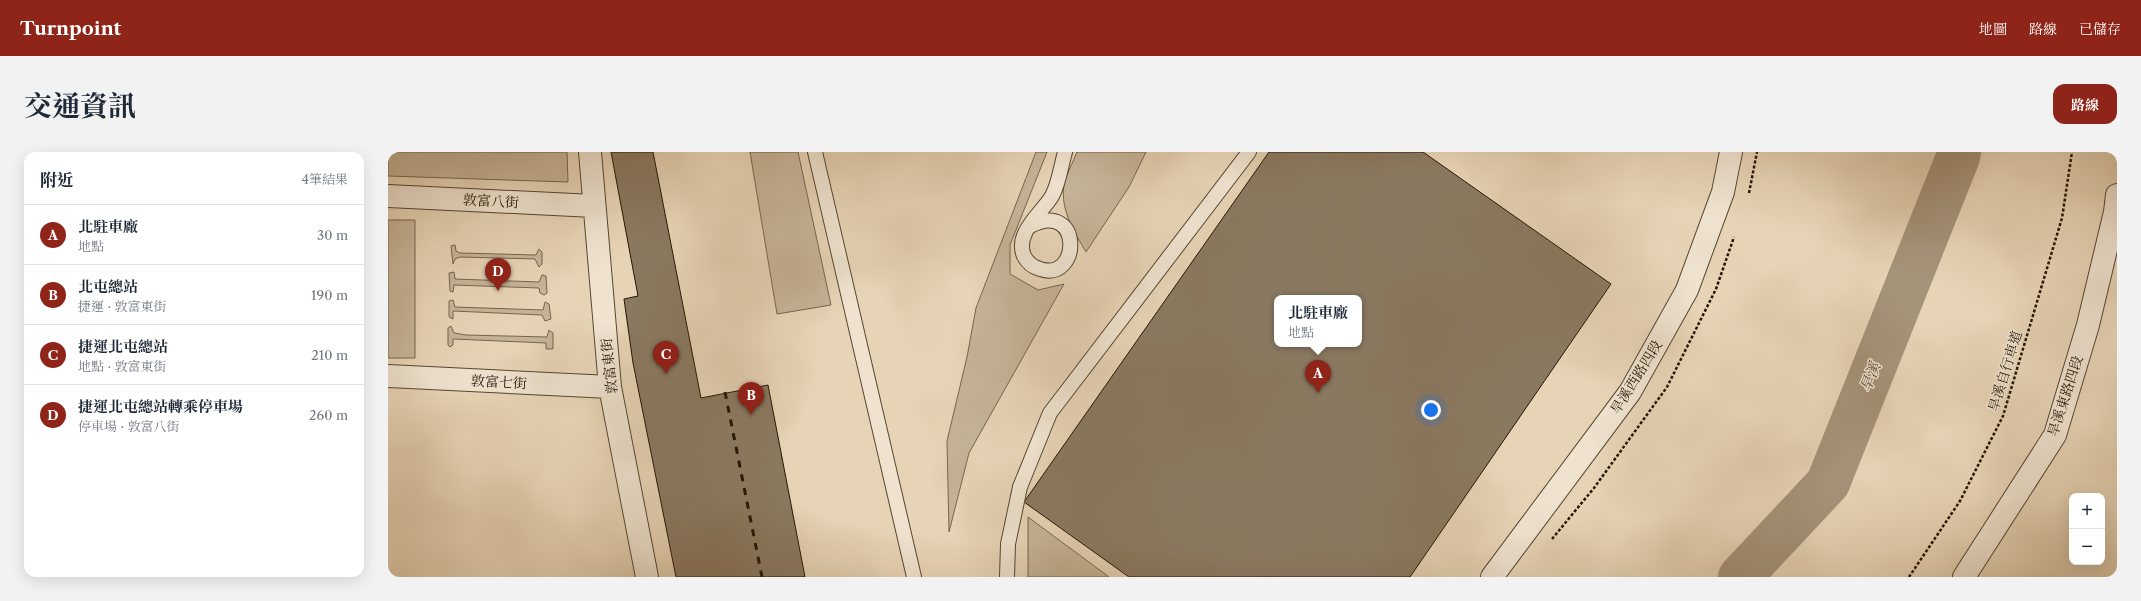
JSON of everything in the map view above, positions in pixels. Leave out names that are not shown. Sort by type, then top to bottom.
[{"type":"street","name":"敦富東街","points":[[590,152],[610,387],[647,577]]},
{"type":"street","name":"旱溪西路四段","points":[[1492,577],[1630,392],[1687,290],[1723,192],[1731,152]]},
{"type":"street","name":"旱溪東路四段","points":[[1964,577],[2055,435],[2088,325],[2115,212],[2117,195]]},
{"type":"street","name":"敦富八街","points":[[388,196],[594,206]]},
{"type":"street","name":"敦富七街","points":[[388,376],[610,387]]},
{"type":"lane","points":[[815,152],[914,577]]},
{"type":"lane","points":[[1053,194],[1055,209],[1061,225],[1071,238],[1072,246],[1066,261],[1051,270],[1043,270],[1035,267],[1024,256],[1022,240],[1053,194],[1065,152]]},
{"type":"lane","points":[[1007,577],[1008,544],[1020,486],[1050,414],[1249,152]]},
{"type":"lane","points":[[1030,226],[1042,220],[1054,221],[1061,225]]},
{"type":"path","name":"旱溪自行車道","points":[[1909,577],[1960,501],[2003,416],[2062,218],[2072,152]]},
{"type":"shaded area","points":[[388,152],[567,152],[568,182],[388,176]]},
{"type":"shaded area","points":[[750,152],[798,152],[831,305],[777,314]]},
{"type":"shaded area","points":[[1036,152],[1047,152],[1010,245],[1010,274],[1038,290],[1064,284],[969,453],[949,532],[947,441],[967,357],[976,308]]},
{"type":"shaded area","points":[[1077,152],[1146,152],[1129,187],[1086,252],[1068,218],[1065,209],[1063,190],[1069,170]]},
{"type":"shaded area","points":[[388,220],[415,220],[415,358],[388,358]]},
{"type":"shaded area","points":[[455,245],[456,251],[460,253],[536,255],[539,249],[542,252],[542,264],[539,267],[535,259],[460,257],[455,259],[453,264],[451,246]]},
{"type":"shaded area","points":[[454,272],[455,279],[539,282],[542,275],[546,276],[547,293],[544,295],[540,293],[539,288],[454,285],[453,292],[450,291],[449,273]]},
{"type":"shaded area","points":[[453,300],[455,307],[543,310],[545,302],[549,304],[551,319],[545,321],[542,315],[453,311],[453,319],[449,317],[449,301]]},
{"type":"shaded area","points":[[451,326],[454,333],[466,335],[547,337],[549,330],[553,333],[553,349],[546,349],[546,343],[453,339],[453,345],[450,347],[448,345],[448,328]]},
{"type":"shaded area","points":[[1028,517],[1109,577],[1028,577]]},
{"type":"building","points":[[611,152],[653,152],[701,398],[768,385],[805,577],[676,577],[633,363],[624,299],[638,296]]},
{"type":"building","points":[[1269,152],[1423,152],[1611,284],[1410,577],[1129,577],[1024,502]]},
{"type":"waterway","name":"旱溪","points":[[1740,577],[1828,483],[1959,152]]},
{"type":"railway","points":[[725,392],[762,577]]},
{"type":"place","name":"捷運北屯總站轉乘停車場","points":[[498,291]]},
{"type":"place","name":"捷運北屯總站","points":[[666,374]]},
{"type":"place","name":"北駐車廠","points":[[1318,393]]},
{"type":"place","name":"北屯總站","points":[[751,415]]}]
